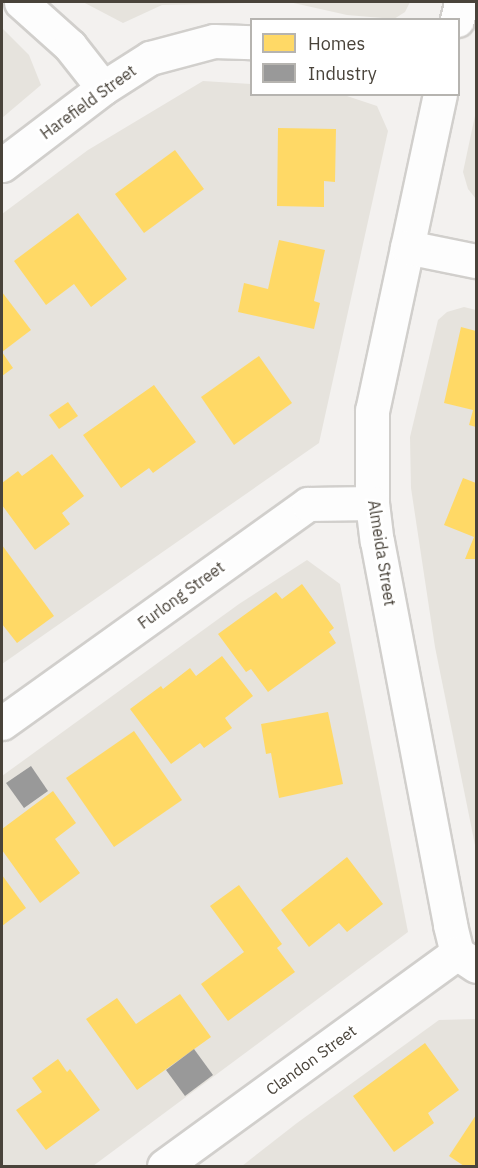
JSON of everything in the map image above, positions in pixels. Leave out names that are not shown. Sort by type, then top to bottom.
[{"type":"street","points":[[21,2],[70,46],[103,88]]},
{"type":"street","points":[[457,18],[461,2]]},
{"type":"street","name":"Harefield Street","points":[[2,165],[103,88],[150,58],[214,41],[250,42]]},
{"type":"street","name":"Almeida Street","points":[[440,96],[372,410],[372,503],[377,541],[467,959]]},
{"type":"street","points":[[407,247],[477,261]]},
{"type":"street","name":"Furlong Street","points":[[2,723],[308,504],[372,503]]},
{"type":"street","name":"Clandon Street","points":[[164,1167],[467,959]]},
{"type":"shaded area","points":[[83,2],[289,2],[162,5],[123,23]]},
{"type":"shaded area","points":[[289,2],[410,2],[405,12],[396,18],[347,15]]},
{"type":"shaded area","points":[[2,28],[29,55],[41,85],[2,118]]},
{"type":"shaded area","points":[[203,81],[250,84],[250,96],[347,96],[377,106],[388,131],[319,443],[2,664],[2,214],[88,150]]},
{"type":"shaded area","points":[[476,111],[476,199],[468,189],[463,172]]},
{"type":"shaded area","points":[[464,307],[476,310],[476,850],[435,647],[411,488],[410,437],[438,320],[447,312]]},
{"type":"shaded area","points":[[307,560],[340,584],[408,932],[93,1166],[2,1166],[2,776],[239,604]]},
{"type":"shaded area","points":[[476,1019],[476,1166],[242,1166],[439,1020]]},
{"type":"building: Homes","points":[[278,128],[336,129],[335,182],[324,181],[324,207],[277,206]]},
{"type":"building: Homes","points":[[175,150],[204,189],[144,233],[115,194]]},
{"type":"building: Homes","points":[[78,213],[127,279],[91,307],[74,284],[46,305],[14,261]]},
{"type":"building: Homes","points":[[279,240],[325,250],[314,301],[320,303],[314,329],[238,312],[244,283],[268,289]]},
{"type":"building: Homes","points":[[2,292],[31,330],[2,352]]},
{"type":"building: Homes","points":[[461,327],[476,331],[476,427],[469,425],[473,410],[444,403]]},
{"type":"building: Homes","points":[[2,352],[13,368],[2,376]]},
{"type":"building: Homes","points":[[259,356],[292,403],[234,445],[201,397]]},
{"type":"building: Homes","points":[[154,385],[196,442],[153,473],[149,468],[121,488],[83,435]]},
{"type":"building: Homes","points":[[68,402],[78,416],[59,429],[49,415]]},
{"type":"building: Homes","points":[[52,454],[84,496],[62,513],[70,524],[35,550],[2,505],[2,483],[18,471],[22,476]]},
{"type":"building: Homes","points":[[463,478],[476,483],[476,559],[465,559],[474,537],[444,525]]},
{"type":"building: Homes","points":[[2,545],[54,616],[17,643],[2,624]]},
{"type":"building: Homes","points":[[302,584],[334,628],[329,632],[336,643],[268,692],[251,669],[246,672],[218,634],[276,592],[282,599]]},
{"type":"building: Homes","points":[[222,656],[253,696],[225,718],[232,728],[204,748],[200,743],[171,764],[130,709],[161,686],[163,689],[190,668],[196,676]]},
{"type":"building: Homes","points":[[328,712],[343,784],[279,798],[271,753],[266,754],[261,724]]},
{"type":"building: Homes","points":[[134,731],[182,800],[114,847],[66,778]]},
{"type":"building: Homes","points":[[53,791],[76,823],[55,839],[80,873],[40,903],[2,850],[2,829]]},
{"type":"building: Homes","points":[[347,857],[383,904],[347,932],[339,923],[309,947],[281,910]]},
{"type":"building: Homes","points":[[2,875],[26,908],[2,926]]},
{"type":"building: Homes","points":[[239,885],[282,944],[277,948],[295,972],[228,1021],[201,984],[244,952],[210,906]]},
{"type":"building: Homes","points":[[180,994],[211,1037],[137,1090],[86,1019],[117,998],[136,1024]]},
{"type":"building: Homes","points":[[425,1043],[459,1090],[428,1113],[434,1123],[394,1152],[353,1096]]},
{"type":"building: Homes","points":[[58,1059],[67,1072],[70,1069],[100,1110],[46,1150],[16,1110],[42,1092],[32,1078]]},
{"type":"building: Homes","points":[[476,1115],[476,1166],[464,1166],[449,1156]]},
{"type":"building: Industry","points":[[31,766],[48,791],[24,808],[6,783]]},
{"type":"building: Industry","points":[[194,1049],[213,1075],[185,1096],[166,1070]]}]
